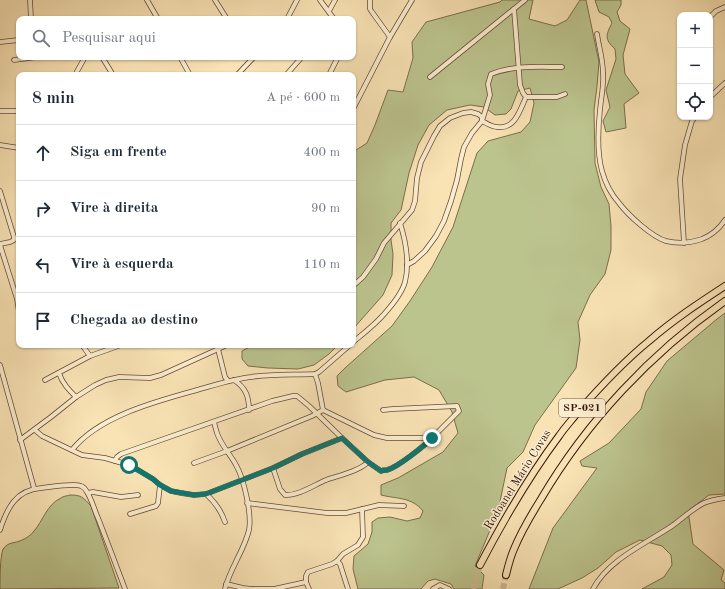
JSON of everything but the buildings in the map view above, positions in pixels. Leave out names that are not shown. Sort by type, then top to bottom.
[{"type":"highway","name":"Rodoanel Mário Covas","points":[[480,566],[495,536],[534,471],[560,434],[586,403],[609,378],[648,341],[687,311],[725,286]]},
{"type":"highway","name":"SP-021","points":[[506,575],[519,537],[534,511],[566,460],[594,423],[625,387],[659,354],[725,301]]},
{"type":"street","points":[[30,0],[31,16]]},
{"type":"street","points":[[147,0],[156,16]]},
{"type":"street","points":[[215,0],[225,16]]},
{"type":"street","points":[[289,16],[297,0]]},
{"type":"street","points":[[320,0],[332,16]]},
{"type":"street","points":[[329,10],[335,0]]},
{"type":"street","points":[[370,0],[370,8],[372,12],[390,36]]},
{"type":"street","points":[[356,103],[390,36],[412,0]]},
{"type":"street","points":[[430,77],[525,0]]},
{"type":"street","points":[[713,14],[725,7]]},
{"type":"street","points":[[514,9],[520,84],[526,97]]},
{"type":"street","points":[[597,34],[603,73],[599,159],[602,171],[619,204],[654,236],[674,243],[696,241],[707,237],[718,230],[725,220]]},
{"type":"street","points":[[0,42],[16,40]]},
{"type":"street","points":[[77,72],[83,60]]},
{"type":"street","points":[[104,60],[111,72]]},
{"type":"street","points":[[182,60],[188,72]]},
{"type":"street","points":[[240,72],[251,60]]},
{"type":"street","points":[[289,72],[299,60]]},
{"type":"street","points":[[330,72],[336,60]]},
{"type":"street","points":[[407,265],[425,251],[436,236],[444,221],[457,180],[464,147],[472,133],[482,121],[490,95],[488,84],[491,74],[500,70],[519,67],[562,67]]},
{"type":"street","points":[[713,94],[725,83]]},
{"type":"street","points":[[526,97],[557,98],[565,94]]},
{"type":"street","points":[[356,283],[363,277],[384,243],[412,210],[415,201],[417,178],[421,162],[440,126],[450,118],[462,113],[471,112],[478,114],[482,117],[482,121],[497,128],[505,127],[512,124],[518,116],[526,97]]},
{"type":"street","points":[[0,111],[16,111]]},
{"type":"street","points":[[684,243],[680,179],[685,145],[692,120]]},
{"type":"street","points":[[1,147],[16,148]]},
{"type":"street","points":[[0,191],[14,237],[12,241],[0,244],[16,293]]},
{"type":"street","points":[[356,339],[385,314],[398,296],[405,282],[407,265],[405,245],[400,223]]},
{"type":"street","points":[[84,348],[90,356]]},
{"type":"street","points":[[45,380],[90,356],[113,348]]},
{"type":"street","points":[[20,440],[35,430],[76,397],[95,385],[106,380],[119,377],[150,378],[161,375],[216,348]]},
{"type":"street","points":[[218,348],[225,377],[228,381]]},
{"type":"street","points":[[72,450],[78,442],[92,431],[141,407],[228,381],[251,377],[315,374],[347,348]]},
{"type":"street","points":[[0,365],[34,488]]},
{"type":"street","points":[[59,373],[60,378],[67,388],[76,397]]},
{"type":"street","points":[[315,374],[323,410]]},
{"type":"street","points":[[234,380],[245,390],[249,402],[249,410]]},
{"type":"street","points":[[115,461],[121,454],[272,401],[297,396],[368,462],[381,471],[388,470],[426,445],[459,410],[457,406],[393,408],[383,410]]},
{"type":"street","points":[[194,463],[227,451],[323,410]]},
{"type":"street","points":[[323,410],[374,435],[387,438],[432,438]]},
{"type":"street","points":[[214,422],[217,433],[242,479],[250,517],[249,530],[231,571],[225,589]]},
{"type":"street","points":[[35,430],[42,436],[82,455],[115,461],[138,470],[171,491],[194,495],[206,494],[273,468],[302,454],[342,438]]},
{"type":"street","points":[[273,468],[280,489],[285,495],[290,495],[324,480],[359,468],[366,465],[368,462]]},
{"type":"street","points":[[0,530],[4,518],[14,500],[25,492],[34,488],[72,485],[82,486],[88,494],[125,589]]},
{"type":"street","points":[[130,514],[156,506],[158,504],[160,485]]},
{"type":"street","points":[[88,494],[93,492],[121,497],[138,495]]},
{"type":"street","points":[[206,494],[218,506],[225,522]]},
{"type":"street","points":[[593,589],[604,573],[618,561],[672,526],[698,506],[725,498]]},
{"type":"street","points":[[247,503],[346,513],[379,505],[404,506]]},
{"type":"street","points":[[309,589],[306,582],[308,572],[332,564],[343,554],[358,545],[363,537],[364,530],[362,509]]},
{"type":"street","points":[[337,561],[340,564],[348,589]]},
{"type":"street","points":[[226,584],[248,589],[274,589],[306,582]]},
{"type":"street","points":[[433,589],[440,585],[449,589]]},
{"type":"green space","points":[[502,0],[533,0],[529,19],[555,26],[567,20],[580,0],[586,0],[599,62],[594,110],[595,163],[601,187],[609,204],[611,250],[605,274],[590,295],[578,322],[580,340],[576,368],[535,425],[523,452],[507,468],[498,511],[475,566],[484,575],[482,589],[454,589],[451,584],[435,579],[428,581],[421,589],[358,589],[353,569],[354,556],[368,544],[372,532],[372,522],[378,518],[390,517],[407,521],[420,518],[423,511],[419,506],[404,499],[381,495],[381,485],[398,478],[443,452],[458,433],[452,412],[439,390],[414,377],[385,380],[346,392],[338,386],[337,376],[392,326],[432,267],[453,227],[477,153],[488,141],[521,132],[530,122],[534,103],[530,88],[518,91],[511,109],[506,114],[495,115],[484,107],[470,105],[447,110],[429,125],[418,145],[409,173],[401,210],[391,223],[393,254],[392,275],[383,295],[356,326],[356,150],[367,143],[388,90],[403,92],[413,58],[412,42],[426,22],[500,2]]},
{"type":"green space","points":[[595,0],[621,0],[621,5],[617,12],[620,21],[630,29],[623,55],[625,74],[639,93],[624,104],[626,128],[606,132],[603,121],[610,107],[606,90],[616,59],[615,49],[607,37],[612,23],[609,17],[599,12]]},
{"type":"green space","points":[[725,313],[725,494],[709,495],[688,511],[693,544],[724,570],[721,580],[725,583],[725,589],[642,589],[664,577],[672,565],[671,555],[662,546],[640,540],[616,552],[598,568],[582,578],[558,589],[529,589],[553,528],[597,468],[582,466],[580,461],[609,443],[641,409],[646,392],[667,361]]},
{"type":"green space","points":[[248,348],[335,348],[314,365],[298,369],[248,366],[242,359],[242,351]]},
{"type":"green space","points":[[70,495],[82,497],[91,506],[119,588],[0,589],[2,553],[5,546],[29,536],[37,527],[52,504],[62,497]]},
{"type":"tunnel","points":[[473,589],[480,565]]},
{"type":"tunnel","points":[[503,589],[506,575]]},
{"type":"route","points":[[129,465],[171,491],[194,495],[206,494],[273,468],[327,443],[342,438],[368,462],[381,471],[394,467],[426,445],[432,438]]}]
